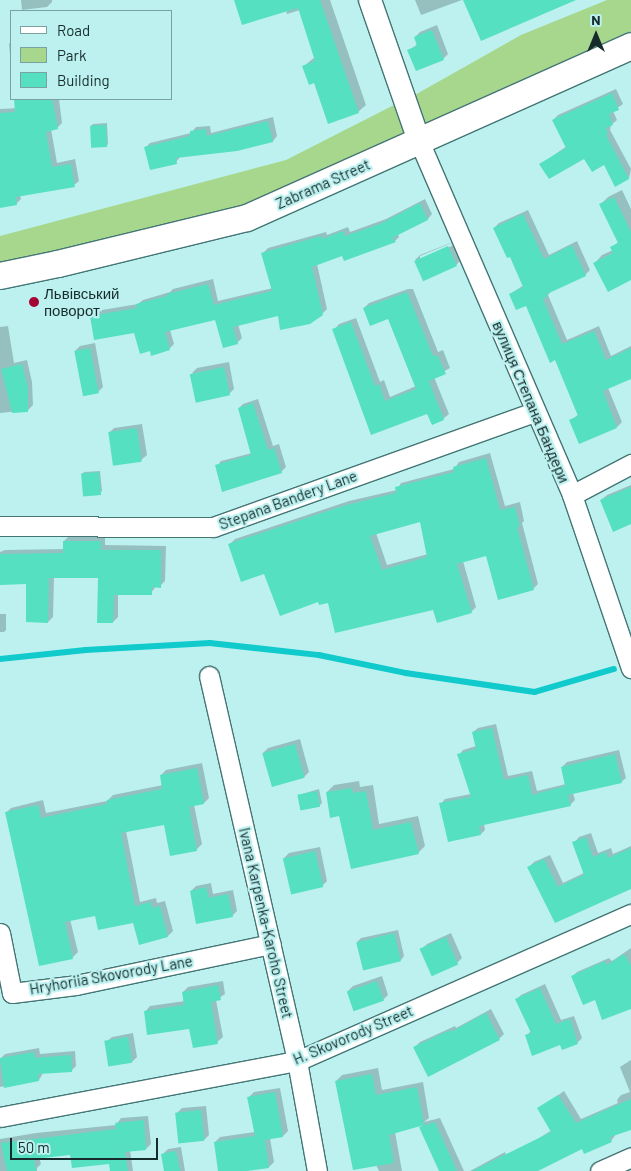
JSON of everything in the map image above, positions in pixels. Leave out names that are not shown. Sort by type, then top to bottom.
[{"type":"main road","name":"Zabrama Street","points":[[0,276],[58,264],[247,218],[631,46]]},
{"type":"street","points":[[370,0],[419,141]]},
{"type":"street","name":"вулиця Степана Бандери","points":[[419,141],[572,495],[631,668]]},
{"type":"street","name":"Stepana Bandery Lane","points":[[0,526],[213,527],[535,412]]},
{"type":"street","points":[[572,495],[631,464]]},
{"type":"street","name":"Ivana Karpenka-Karoho Street","points":[[209,676],[297,1061],[317,1171]]},
{"type":"street","name":"H. Skovorody Street","points":[[0,1117],[297,1061],[631,914]]},
{"type":"street","name":"Hryhoriia Skovorody Lane","points":[[0,932],[12,993],[76,985],[270,944]]},
{"type":"street","points":[[600,1171],[631,1157]]},
{"type":"green space","points":[[607,0],[631,0],[631,31],[423,124],[413,96],[521,35]]},
{"type":"green space","points":[[396,104],[406,132],[242,205],[55,251],[0,262],[0,236],[286,160]]},
{"type":"building","points":[[234,0],[320,0],[359,113],[328,124],[314,83],[309,85],[302,66],[315,61],[298,8],[242,25]]},
{"type":"building","points":[[463,0],[576,0],[481,41]]},
{"type":"building","points":[[432,30],[444,60],[416,71],[407,50],[417,46],[414,37]]},
{"type":"building","points":[[612,93],[619,110],[609,114],[613,125],[606,128],[608,134],[606,135],[629,179],[615,187],[604,165],[592,172],[584,159],[549,179],[539,164],[566,148],[552,120]]},
{"type":"building","points":[[14,100],[52,100],[58,129],[46,132],[52,167],[71,164],[75,187],[16,197],[17,205],[0,208],[0,113],[15,112]]},
{"type":"building","points":[[268,121],[273,142],[237,151],[176,158],[177,164],[150,170],[144,147],[190,136],[190,131],[206,129],[207,136]]},
{"type":"building","points":[[106,125],[107,147],[91,148],[90,126]]},
{"type":"building","points":[[614,197],[631,232],[631,280],[608,292],[593,263],[613,253],[610,247],[618,243],[599,204]]},
{"type":"building","points":[[420,203],[428,220],[392,238],[396,242],[344,261],[342,256],[312,267],[323,315],[310,324],[280,330],[278,316],[233,327],[238,344],[223,348],[215,320],[165,332],[170,350],[151,356],[150,351],[140,354],[134,333],[94,340],[90,316],[137,308],[136,304],[167,296],[167,294],[208,284],[214,305],[272,291],[261,253],[321,236],[322,239],[343,231],[345,236],[380,224]]},
{"type":"building","points":[[523,214],[544,259],[572,245],[586,276],[547,294],[548,296],[543,299],[562,344],[594,331],[606,360],[631,348],[631,379],[603,391],[617,428],[579,444],[569,420],[578,416],[555,360],[550,363],[526,306],[516,310],[509,294],[523,287],[510,257],[507,258],[493,228]]},
{"type":"building","points":[[448,246],[457,266],[423,281],[414,261]]},
{"type":"building","points":[[407,292],[433,356],[437,355],[446,374],[429,381],[444,420],[432,425],[427,414],[371,435],[332,329],[351,322],[375,386],[379,384],[385,401],[416,389],[388,319],[370,326],[363,308]]},
{"type":"building","points":[[90,348],[99,393],[83,396],[74,351]]},
{"type":"building","points":[[22,364],[28,388],[28,412],[12,413],[1,369]]},
{"type":"building","points":[[224,367],[230,395],[196,403],[190,374]]},
{"type":"building","points":[[253,403],[268,450],[274,448],[282,473],[222,492],[215,465],[251,455],[238,408]]},
{"type":"building","points":[[137,428],[142,462],[113,466],[108,432]]},
{"type":"building","points":[[486,458],[500,510],[515,507],[520,527],[517,527],[534,590],[498,600],[486,556],[457,564],[472,613],[437,623],[433,610],[335,633],[328,603],[319,605],[318,602],[280,616],[264,574],[241,582],[228,544],[343,506],[396,493],[395,487],[454,472],[453,467]],"holes":[[[420,522],[427,557],[382,570],[370,536]]]},
{"type":"building","points":[[99,472],[101,495],[83,496],[81,474]]},
{"type":"building","points":[[631,487],[631,524],[613,532],[600,500]]},
{"type":"building","points":[[63,541],[101,541],[101,550],[161,550],[161,588],[152,587],[152,595],[114,595],[113,623],[97,623],[98,578],[49,578],[48,623],[26,622],[26,584],[0,585],[0,554],[63,553]]},
{"type":"building","points":[[492,728],[504,780],[528,775],[532,795],[565,786],[561,767],[615,754],[622,783],[568,795],[571,806],[479,826],[481,835],[448,842],[439,803],[471,797],[457,754],[476,749],[472,732]]},
{"type":"building","points":[[295,744],[305,778],[272,787],[262,753]]},
{"type":"building","points":[[197,768],[204,804],[189,807],[197,851],[170,856],[164,825],[121,833],[135,906],[151,902],[152,908],[160,906],[168,937],[139,945],[133,923],[98,930],[95,916],[65,922],[73,959],[39,966],[5,812],[38,805],[41,818],[107,804],[107,800],[162,789],[160,775]]},
{"type":"building","points":[[352,788],[353,793],[366,791],[373,830],[411,822],[419,854],[351,869],[339,816],[330,818],[326,792]]},
{"type":"building","points":[[317,791],[320,807],[300,811],[297,795]]},
{"type":"building","points":[[586,837],[593,857],[606,852],[608,858],[631,848],[631,889],[555,923],[527,867],[544,859],[558,887],[584,875],[572,842]]},
{"type":"building","points":[[315,851],[323,887],[291,894],[283,858]]},
{"type":"building","points":[[206,887],[209,898],[228,894],[233,917],[196,924],[190,891]]},
{"type":"building","points":[[394,933],[401,961],[363,971],[356,942]]},
{"type":"building","points":[[446,937],[458,964],[432,976],[420,949]]},
{"type":"building","points":[[624,954],[631,965],[631,1009],[602,1020],[595,1000],[583,1005],[571,976],[605,961],[607,965]]},
{"type":"building","points":[[377,981],[384,1001],[354,1011],[347,991]]},
{"type":"building","points":[[218,985],[221,1000],[211,1002],[218,1044],[193,1048],[189,1029],[147,1035],[144,1011],[184,1005],[182,992]]},
{"type":"building","points":[[540,988],[556,1024],[570,1019],[578,1044],[562,1050],[560,1045],[532,1056],[525,1035],[531,1033],[515,999]]},
{"type":"building","points":[[486,1013],[500,1040],[428,1077],[413,1047],[450,1030],[451,1032]]},
{"type":"building","points":[[128,1037],[132,1063],[108,1066],[104,1041]]},
{"type":"building","points":[[34,1052],[35,1058],[71,1055],[72,1072],[38,1074],[39,1081],[4,1088],[0,1058]]},
{"type":"building","points":[[372,1074],[376,1095],[417,1087],[424,1125],[389,1135],[394,1163],[353,1170],[335,1081]]},
{"type":"building","points":[[275,1092],[283,1137],[265,1140],[269,1168],[247,1171],[218,1171],[214,1142],[255,1136],[247,1097]]},
{"type":"building","points":[[558,1095],[576,1123],[631,1099],[631,1130],[610,1137],[612,1142],[584,1154],[582,1149],[538,1171],[472,1171],[551,1132],[537,1108]]},
{"type":"building","points":[[201,1110],[204,1141],[178,1144],[175,1113]]},
{"type":"building","points":[[144,1120],[146,1150],[125,1152],[128,1171],[110,1171],[109,1164],[72,1168],[70,1155],[34,1159],[36,1171],[7,1171],[1,1143],[116,1129],[115,1123]]},
{"type":"building","points":[[435,1122],[457,1171],[439,1171],[419,1127]]},
{"type":"building","points":[[176,1151],[180,1171],[164,1171],[161,1154]]},
{"type":"waterway","points":[[0,659],[86,650],[210,643],[319,655],[406,673],[535,692],[614,669]]},
{"type":"place","name":"Львівський поворот","points":[[34,302]]}]
